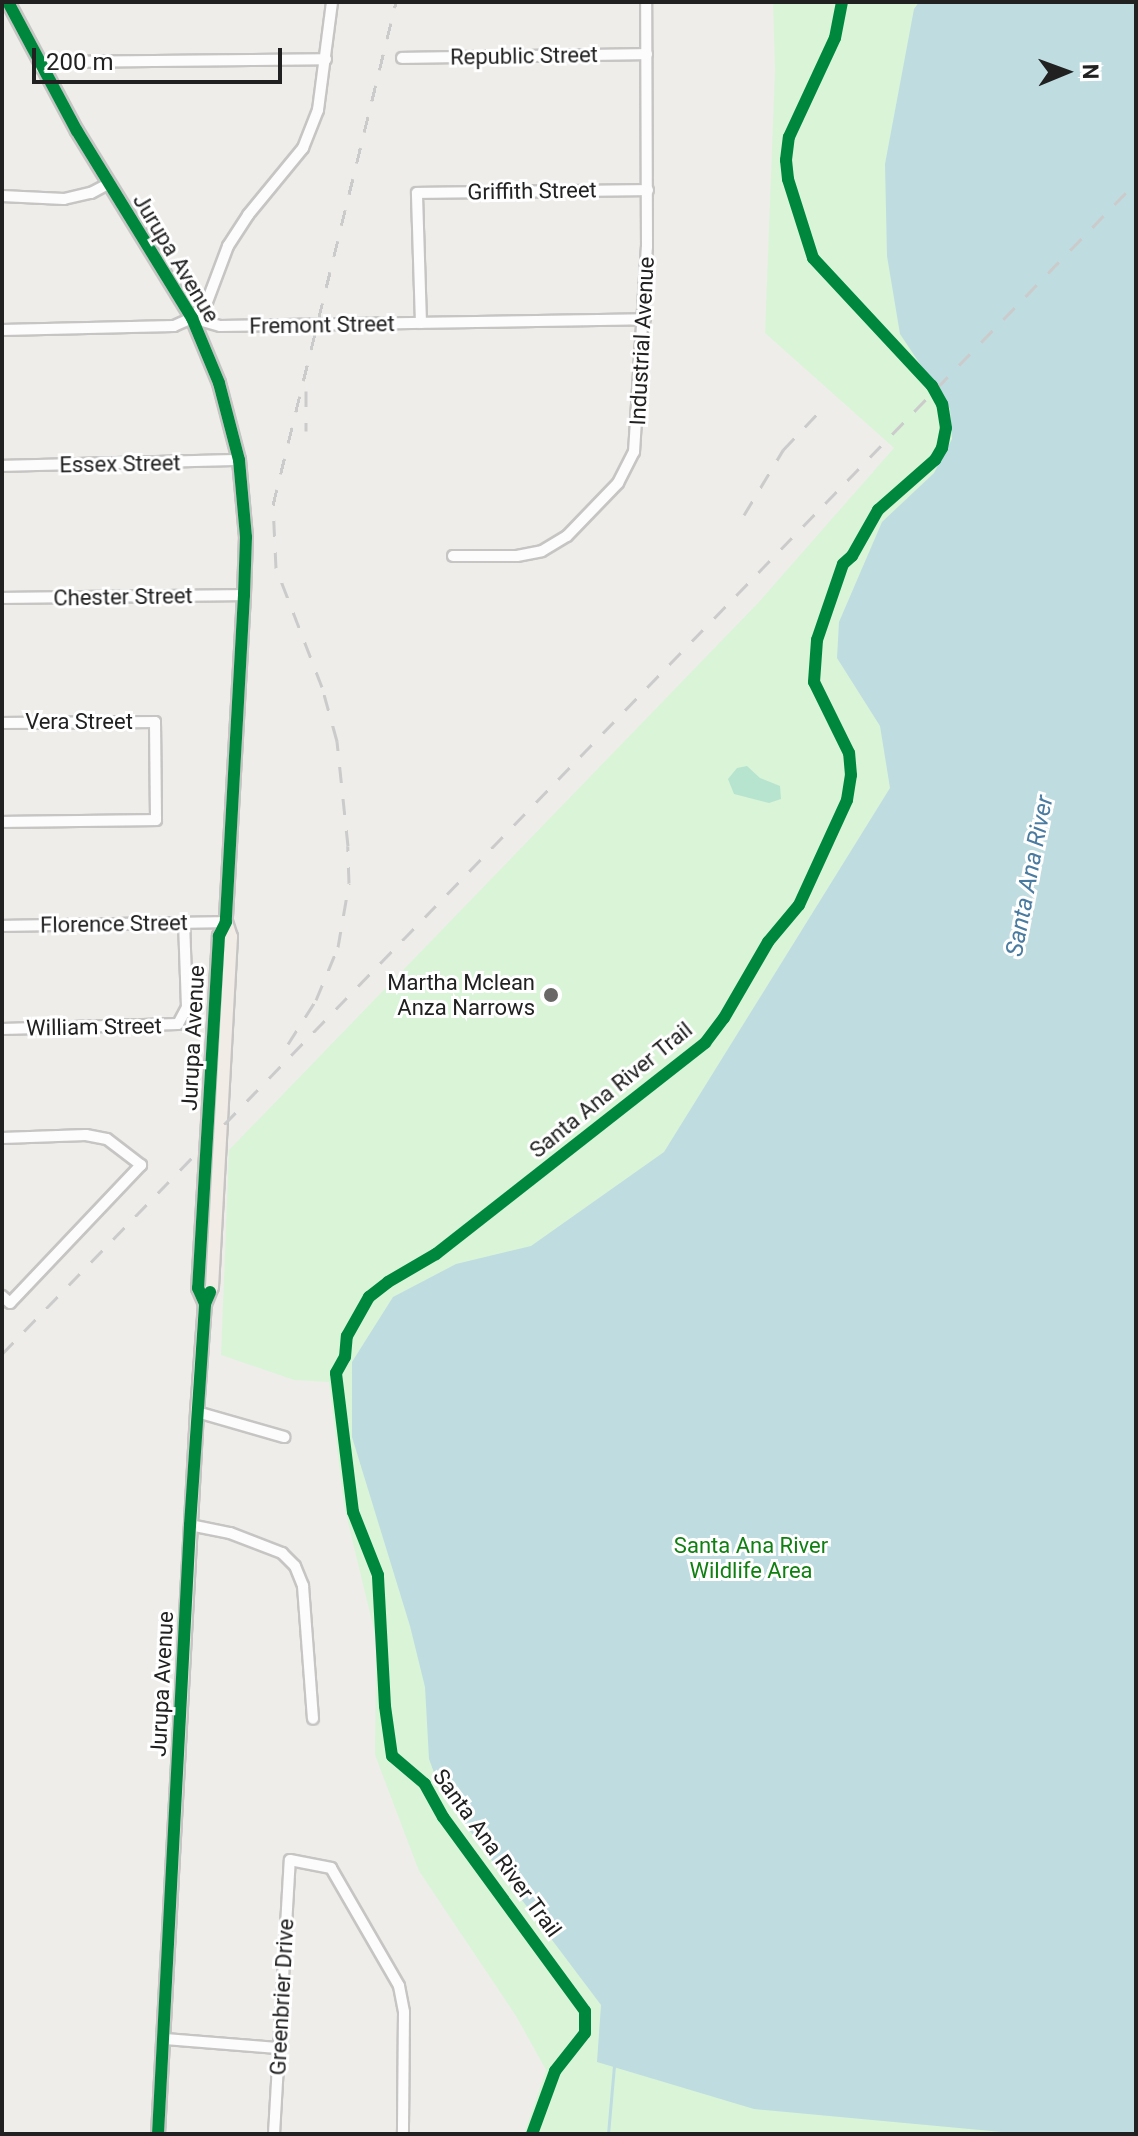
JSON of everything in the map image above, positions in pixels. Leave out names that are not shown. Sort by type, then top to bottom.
[{"type":"main road","name":"Jurupa Avenue","points":[[8,2],[41,68],[108,184],[192,318],[219,383],[239,460],[246,537],[226,922],[219,936],[198,1288],[205,1304],[190,1525],[158,2134]]},
{"type":"street","points":[[192,318],[207,302],[228,246],[241,225],[303,148],[318,110],[332,2]]},
{"type":"street","name":"Industrial Avenue","points":[[453,556],[517,556],[542,551],[567,536],[618,483],[634,452],[645,319],[648,190],[646,2]]},
{"type":"street","name":"Republic Street","points":[[402,58],[647,54]]},
{"type":"street","points":[[41,68],[55,62],[326,59]]},
{"type":"street","points":[[2,196],[64,199],[91,193],[108,184]]},
{"type":"street","name":"Griffith Street","points":[[421,323],[417,193],[648,190]]},
{"type":"street","name":"Fremont Street","points":[[2,330],[174,326],[192,318],[220,326],[645,319]]},
{"type":"street","name":"Essex Street","points":[[2,466],[239,460]]},
{"type":"street","name":"Chester Street","points":[[2,598],[244,595]]},
{"type":"street","name":"Vera Street","points":[[2,723],[155,722],[156,820],[2,822]]},
{"type":"street","name":"William Street","points":[[2,1029],[178,1024],[187,1007],[184,922]]},
{"type":"street","name":"Florence Street","points":[[2,926],[226,922]]},
{"type":"street","points":[[2,1138],[86,1135],[107,1139],[141,1165],[10,1303],[2,1296]]},
{"type":"street","points":[[197,1412],[284,1437]]},
{"type":"street","points":[[190,1525],[230,1533],[282,1553],[295,1566],[303,1586],[313,1719]]},
{"type":"street","name":"Greenbrier Drive","points":[[274,2134],[290,1860],[331,1868],[399,1986],[404,2012],[403,2134]]},
{"type":"street","points":[[164,2039],[279,2048]]},
{"type":"green space","name":"Santa Ana River","points":[[773,2],[1136,2],[1136,2134],[524,2134],[546,2070],[516,2016],[419,1871],[375,1755],[376,1638],[344,1506],[329,1382],[294,1380],[221,1355],[229,1150],[758,603],[894,448],[765,333],[775,70]]},
{"type":"green space","points":[[747,766],[760,778],[780,786],[781,799],[769,803],[734,794],[728,779],[737,768]]},
{"type":"water","name":"Santa Ana River","points":[[919,2],[1136,2],[1136,2134],[1023,2134],[754,2109],[597,2062],[601,2005],[442,1794],[429,1759],[425,1687],[410,1626],[352,1437],[352,1362],[393,1297],[456,1264],[531,1246],[664,1152],[890,788],[880,726],[837,658],[839,622],[882,522],[934,473],[952,439],[950,409],[900,334],[887,256],[885,164],[914,9]]},
{"type":"waterway","points":[[608,2134],[614,2066]]},
{"type":"railway","points":[[288,1044],[316,1000],[338,947],[349,883],[348,846],[337,741],[322,687],[276,568],[273,505],[396,2]]},
{"type":"railway","points":[[2,1354],[1136,182]]},
{"type":"railway","points":[[306,391],[306,431]]},
{"type":"railway","points":[[744,515],[783,450],[818,413]]},
{"type":"cycle path","points":[[8,2],[77,131],[192,318],[219,383],[239,460],[246,537],[244,595],[226,922],[219,936],[198,1288],[205,1304]]},
{"type":"cycle path","name":"Santa Ana River Trail","points":[[532,2134],[555,2071],[585,2033],[585,2011],[443,1817],[425,1784],[392,1756],[385,1706],[378,1575],[353,1512],[336,1373],[345,1357],[347,1336],[369,1297],[436,1254],[705,1043],[724,1018],[768,942],[799,905],[847,800],[851,775],[849,753],[814,682],[817,640],[843,564],[852,556],[878,510],[935,460],[942,448],[946,428],[942,404],[932,386],[813,258],[788,179],[786,160],[789,137],[835,38],[842,2]]},
{"type":"cycle path","points":[[158,2134],[190,1525],[205,1304],[210,1292]]},
{"type":"place","name":"Martha Mclean Anza Narrows","points":[[551,995]]},
{"type":"park label","name":"Santa Ana River Wildlife Area","points":[[751,1558]]}]
